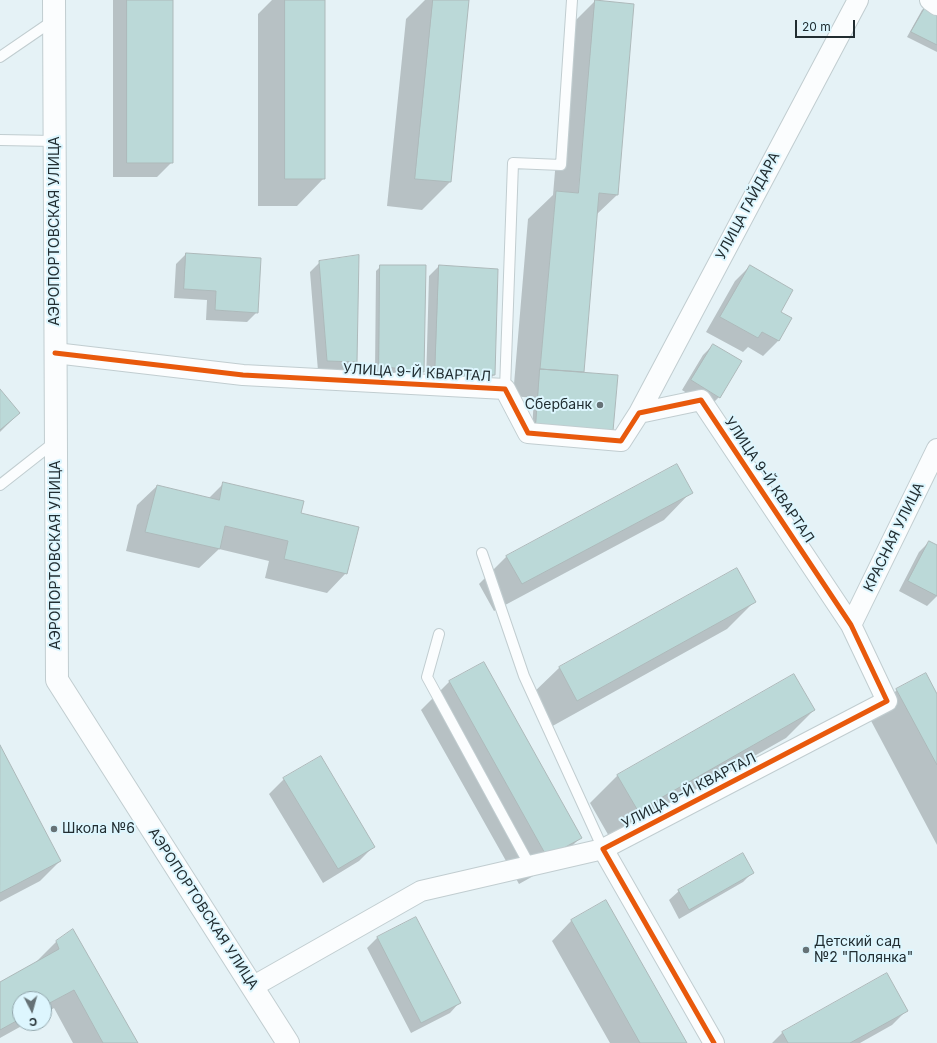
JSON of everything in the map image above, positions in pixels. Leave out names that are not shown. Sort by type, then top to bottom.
[{"type":"street","name":"УЛИЦА ГАЙДАРА","points":[[639,413],[858,0]]},
{"type":"street","points":[[930,0],[937,5]]},
{"type":"street","name":"АЭРОПОРТОВСКАЯ УЛИЦА","points":[[54,10],[57,680],[288,1043]]},
{"type":"street","name":"УЛИЦА 9-Й КВАРТАЛ","points":[[55,353],[243,375],[505,389],[528,433],[621,441],[639,413],[701,400],[851,625],[888,701],[603,849]]},
{"type":"street","name":"КРАСНАЯ УЛИЦА","points":[[851,625],[937,449]]},
{"type":"street","points":[[252,987],[421,891],[603,849],[714,1043]]},
{"type":"lane","points":[[505,389],[513,163],[561,166],[572,0]]},
{"type":"lane","points":[[0,57],[54,10]]},
{"type":"lane","points":[[0,140],[54,141]]},
{"type":"lane","points":[[0,485],[56,441]]},
{"type":"lane","points":[[482,553],[524,676],[603,849]]},
{"type":"lane","points":[[439,634],[427,677],[530,866]]},
{"type":"building","points":[[127,0],[173,0],[173,163],[127,163]]},
{"type":"building","points":[[285,0],[325,0],[325,179],[285,179]]},
{"type":"building","points":[[433,0],[469,0],[451,182],[415,179]]},
{"type":"building","points":[[595,0],[634,4],[618,195],[599,193],[584,372],[540,369],[556,191],[578,193]]},
{"type":"building","points":[[927,4],[937,10],[937,45],[911,32]]},
{"type":"building","points":[[186,253],[261,258],[258,313],[215,310],[216,291],[184,289]]},
{"type":"building","points":[[359,255],[357,362],[327,361],[319,261]]},
{"type":"building","points":[[380,265],[426,265],[424,372],[379,366]]},
{"type":"building","points":[[439,265],[498,269],[495,375],[435,374]]},
{"type":"building","points":[[750,265],[793,290],[781,312],[792,318],[779,341],[762,332],[758,338],[720,317]]},
{"type":"building","points":[[713,344],[742,361],[720,398],[691,380]]},
{"type":"building","points":[[540,369],[618,375],[613,431],[536,424]]},
{"type":"building","points":[[0,389],[20,413],[0,430]]},
{"type":"building","points":[[677,464],[693,493],[522,584],[506,556]]},
{"type":"building","points":[[223,482],[304,501],[301,513],[359,527],[347,574],[284,559],[288,541],[225,526],[220,549],[145,532],[157,485],[219,500]]},
{"type":"building","points":[[929,541],[937,545],[937,596],[908,581]]},
{"type":"building","points":[[737,568],[756,602],[577,701],[559,667]]},
{"type":"building","points":[[484,662],[582,838],[547,857],[449,681]]},
{"type":"building","points":[[926,673],[937,694],[937,765],[896,689]]},
{"type":"building","points":[[794,674],[815,710],[638,811],[617,775]]},
{"type":"building","points":[[0,745],[61,861],[0,893]]},
{"type":"building","points":[[321,756],[375,847],[338,869],[283,778]]},
{"type":"building","points":[[743,853],[754,873],[689,910],[678,890]]},
{"type":"building","points":[[606,900],[687,1043],[640,1043],[571,920]]},
{"type":"building","points":[[416,917],[461,1003],[421,1023],[377,937]]},
{"type":"building","points":[[73,929],[138,1043],[103,1043],[74,990],[52,1002],[52,991],[12,991],[12,1023],[0,1030],[0,982],[59,949],[56,941]]},
{"type":"building","points":[[887,973],[908,1011],[850,1043],[788,1043],[782,1032]]},
{"type":"cycle path","points":[[55,353],[243,375],[505,389],[528,433],[621,441],[639,413],[701,400],[851,625],[887,701],[603,849],[714,1043]]},
{"type":"place","name":"Сбербанк","points":[[600,405]]},
{"type":"place","name":"Школа №6","points":[[54,829]]},
{"type":"place","name":"Детский сад №2 \"Полянка\"","points":[[806,950]]}]
